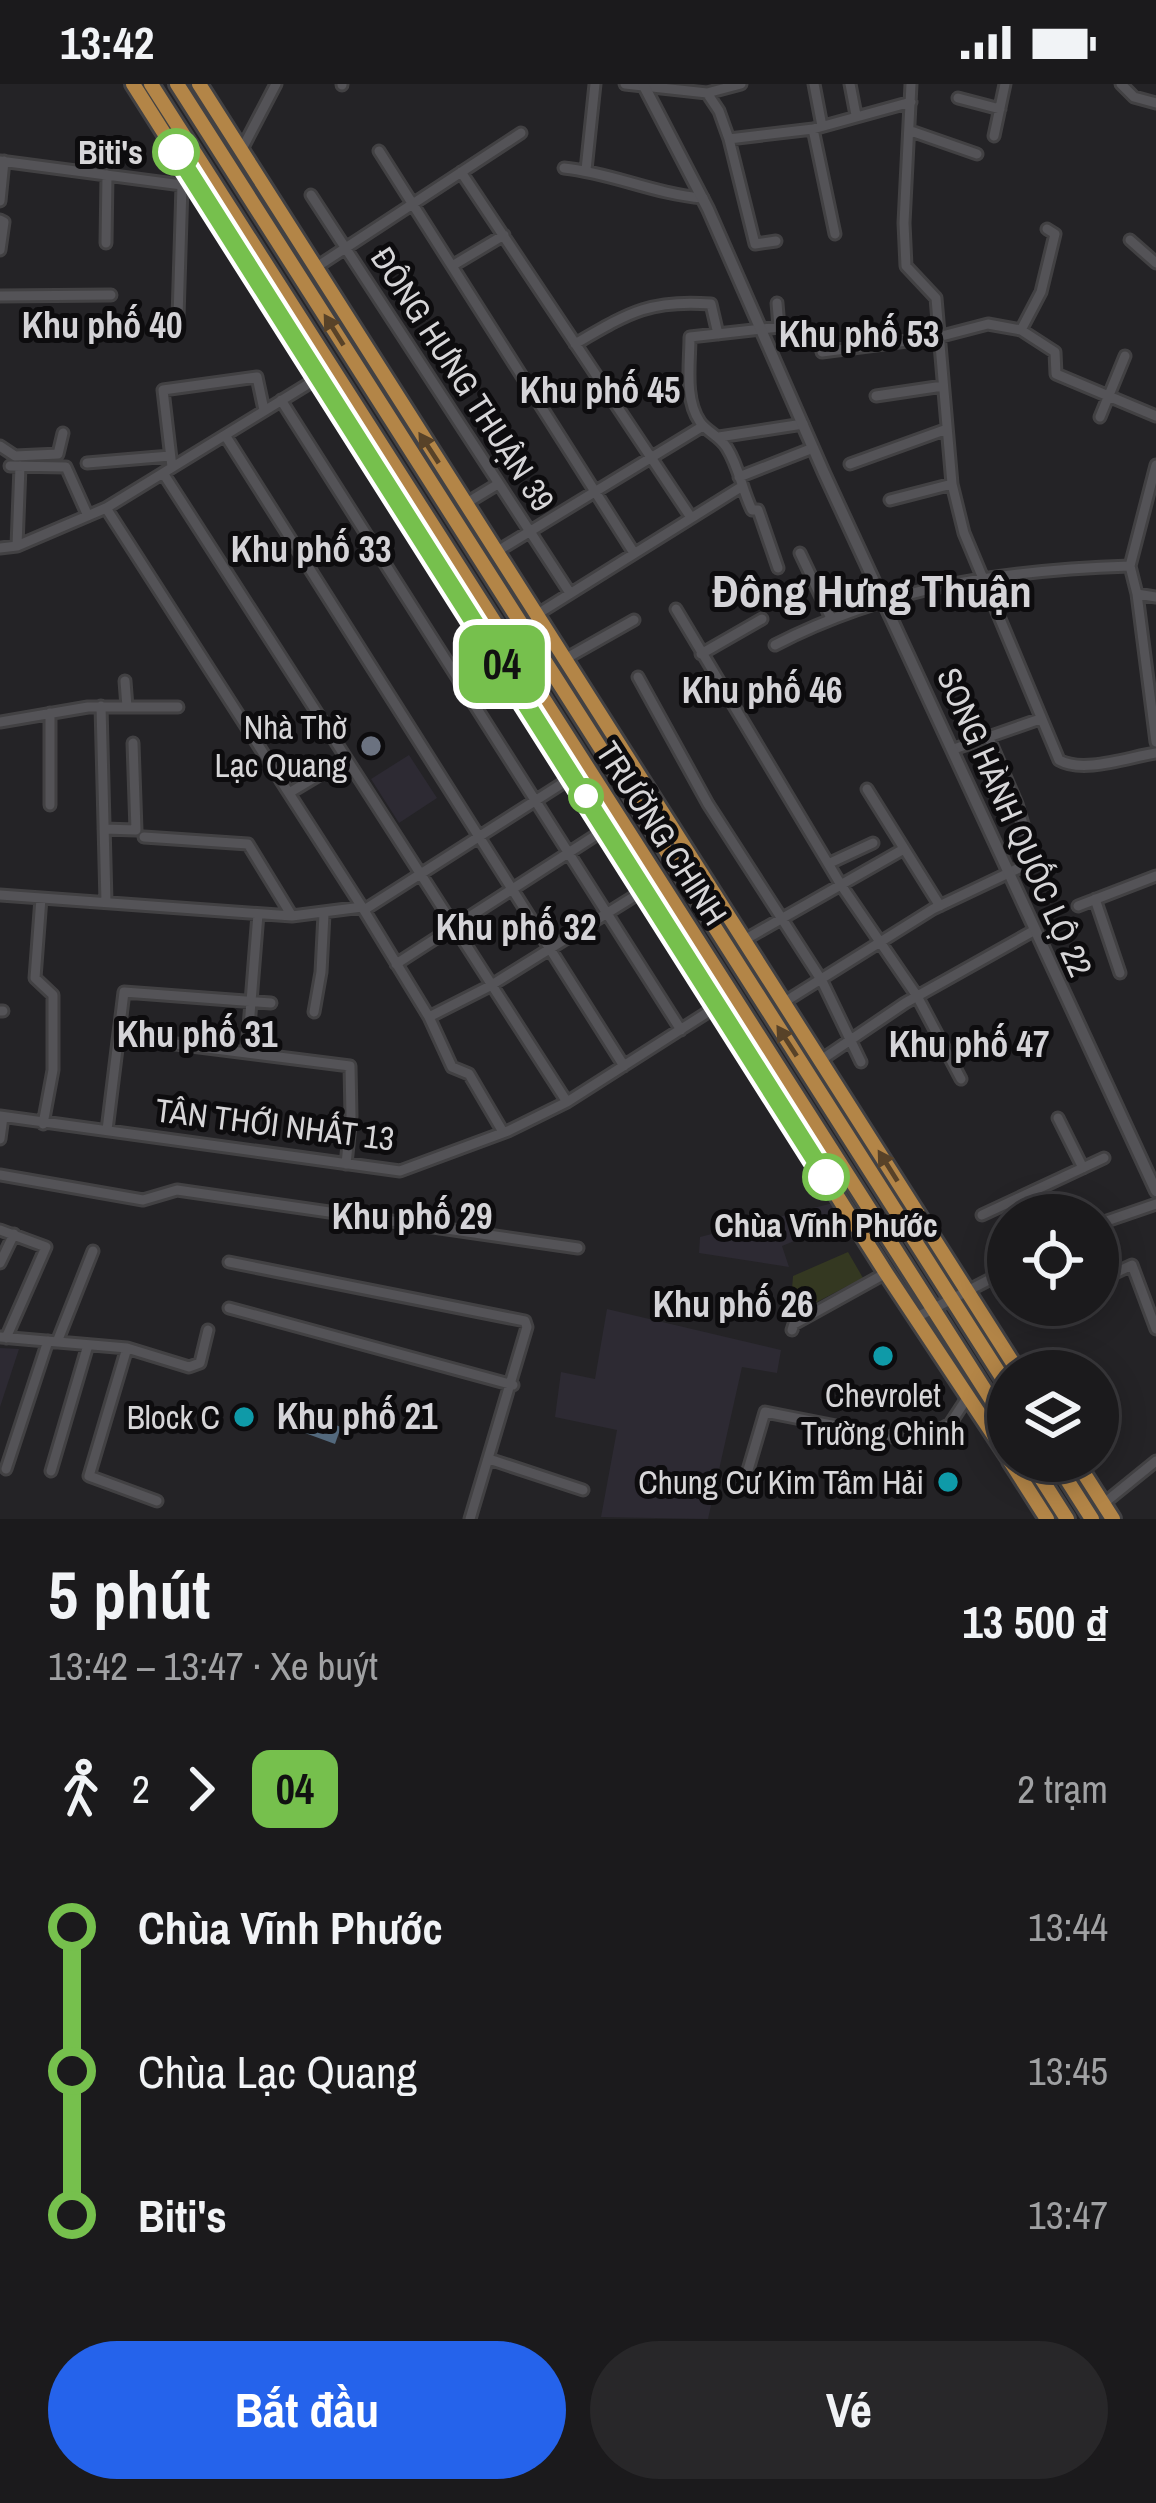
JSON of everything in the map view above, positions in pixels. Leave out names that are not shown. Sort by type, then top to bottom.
[{"type":"main road","name":"TRƯỜNG CHINH","points":[[133,84],[189,184],[507,656],[987,1393]]},
{"type":"main road","name":"TRƯỜNG CHINH","points":[[151,84],[507,656],[574,776],[886,1273],[987,1424]]},
{"type":"main road","name":"TRƯỜNG CHINH","points":[[177,84],[987,1354]]},
{"type":"main road","name":"TRƯỜNG CHINH","points":[[199,84],[1005,1350]]},
{"type":"main road","points":[[507,656],[547,631]]},
{"type":"main road","name":"TRƯỜNG CHINH","points":[[1024,1482],[1047,1519]]},
{"type":"main road","points":[[1043,1482],[1067,1519]]},
{"type":"main road","points":[[1068,1482],[1092,1519]]},
{"type":"main road","points":[[1089,1482],[1113,1519]]},
{"type":"street","points":[[241,151],[276,84]]},
{"type":"street","points":[[586,170],[595,84]]},
{"type":"street","points":[[625,84],[707,93],[741,84]]},
{"type":"street","points":[[814,84],[835,234]]},
{"type":"street","points":[[850,84],[856,115]]},
{"type":"street","points":[[911,84],[904,223],[907,266],[935,298],[952,484],[964,532],[1059,760],[1068,765],[1156,753]]},
{"type":"street","points":[[994,136],[1005,84]]},
{"type":"street","points":[[1121,84],[1134,97],[1156,103]]},
{"type":"street","name":"SONG HÀNH QUỐC LỘ 22","points":[[644,86],[703,198],[802,424],[1156,1191]]},
{"type":"street","points":[[707,93],[729,139],[755,244],[776,241]]},
{"type":"street","points":[[958,98],[1000,109]]},
{"type":"street","points":[[729,139],[817,127],[911,102]]},
{"type":"street","points":[[911,131],[977,154]]},
{"type":"street","points":[[315,268],[521,133]]},
{"type":"street","points":[[379,151],[634,553]]},
{"type":"street","points":[[0,201],[2,161],[189,184],[178,318]]},
{"type":"street","points":[[564,168],[586,170],[664,195],[703,198]]},
{"type":"street","points":[[461,172],[690,517]]},
{"type":"street","points":[[106,243],[107,175]]},
{"type":"street","name":"ĐÔNG HƯNG THUẬN 39","points":[[311,195],[569,593]]},
{"type":"street","points":[[0,220],[4,222],[0,250]]},
{"type":"street","points":[[1021,330],[1042,290],[1054,234],[1047,229]]},
{"type":"street","points":[[452,266],[504,235]]},
{"type":"street","points":[[1130,239],[1156,263]]},
{"type":"street","points":[[0,296],[112,295]]},
{"type":"street","points":[[777,302],[780,325],[690,337],[691,396],[703,426],[729,449],[778,568]]},
{"type":"street","points":[[575,344],[635,309],[651,305],[711,304],[718,334]]},
{"type":"street","points":[[822,352],[938,337],[988,324],[1021,330],[1055,352],[1056,374],[1156,416]]},
{"type":"street","points":[[1100,417],[1125,356]]},
{"type":"street","points":[[264,410],[256,377],[163,390],[168,466],[346,759],[567,1102]]},
{"type":"street","points":[[0,548],[17,546],[106,508],[318,378]]},
{"type":"street","points":[[876,396],[943,386]]},
{"type":"street","points":[[281,400],[681,1030]]},
{"type":"street","points":[[719,437],[802,424]]},
{"type":"street","points":[[496,552],[703,426]]},
{"type":"street","points":[[850,464],[947,429]]},
{"type":"street","points":[[0,446],[15,456],[58,454],[63,433]]},
{"type":"street","points":[[226,435],[624,1066]]},
{"type":"street","points":[[536,615],[740,482],[813,448]]},
{"type":"street","points":[[88,463],[168,466]]},
{"type":"street","points":[[1156,465],[1130,566],[1156,742]]},
{"type":"street","points":[[17,546],[15,466],[66,467],[88,516]]},
{"type":"street","points":[[466,504],[498,484]]},
{"type":"street","points":[[890,500],[952,484]]},
{"type":"street","points":[[106,508],[363,909],[429,1017],[452,1067],[470,1074],[503,1132]]},
{"type":"street","points":[[800,553],[830,616]]},
{"type":"street","points":[[775,645],[830,616],[884,600],[983,578],[1130,566]]},
{"type":"street","points":[[1137,594],[1156,597]]},
{"type":"street","points":[[676,609],[841,885],[916,996],[962,1079]]},
{"type":"street","points":[[565,659],[634,620]]},
{"type":"street","points":[[701,654],[762,620]]},
{"type":"street","points":[[1143,650],[1156,650]]},
{"type":"street","points":[[638,677],[708,804],[822,981],[861,1063]]},
{"type":"street","points":[[125,681],[127,706]]},
{"type":"street","points":[[101,706],[106,902]]},
{"type":"street","points":[[0,722],[101,706],[178,707]]},
{"type":"street","points":[[50,713],[50,805]]},
{"type":"street","points":[[954,749],[1040,718]]},
{"type":"street","points":[[786,1001],[940,906],[1034,861],[1017,804],[988,736]]},
{"type":"street","points":[[104,830],[136,830],[133,743]]},
{"type":"street","points":[[289,793],[346,759]]},
{"type":"street","points":[[0,895],[292,916],[363,909],[574,776]]},
{"type":"street","points":[[867,788],[940,906]]},
{"type":"street","points":[[396,964],[607,828]]},
{"type":"street","points":[[144,837],[248,844],[292,916]]},
{"type":"street","points":[[830,863],[873,843]]},
{"type":"street","points":[[746,939],[902,850]]},
{"type":"street","points":[[1078,906],[1156,877]]},
{"type":"street","points":[[429,1017],[490,986],[646,889]]},
{"type":"street","points":[[41,898],[35,978],[53,995],[52,1070],[43,1124]]},
{"type":"street","points":[[1096,899],[1120,973]]},
{"type":"street","points":[[247,1052],[258,914]]},
{"type":"street","points":[[314,1012],[324,914]]},
{"type":"street","points":[[821,1060],[916,996],[1035,930]]},
{"type":"street","points":[[107,1130],[124,992],[271,1003]]},
{"type":"street","name":"TÂN THỚI NHẤT 13","points":[[2,1117],[400,1171],[567,1102],[719,1005]]},
{"type":"street","points":[[120,1037],[350,1066],[346,1164]]},
{"type":"street","points":[[0,1139],[2,1117]]},
{"type":"street","points":[[1058,1118],[1084,1168]]},
{"type":"street","points":[[1028,1194],[1104,1158]]},
{"type":"street","points":[[0,1175],[142,1200],[177,1190],[578,1248]]},
{"type":"street","points":[[1119,1217],[1156,1204]]},
{"type":"street","points":[[982,1215],[987,1213]]},
{"type":"street","points":[[0,1230],[46,1247],[3,1337],[127,1348],[195,1366],[200,1363],[208,1330]]},
{"type":"street","points":[[0,1263],[14,1234]]},
{"type":"street","points":[[6,1469],[92,1251]]},
{"type":"street","points":[[229,1262],[525,1322],[513,1385],[470,1519]]},
{"type":"street","points":[[1119,1271],[1132,1265],[1156,1328]]},
{"type":"street","points":[[792,1330],[794,1324],[886,1273]]},
{"type":"street","points":[[917,1317],[987,1280]]},
{"type":"street","points":[[229,1308],[513,1385]]},
{"type":"street","points":[[51,1471],[88,1345]]},
{"type":"street","points":[[127,1348],[89,1476],[157,1502]]},
{"type":"street","points":[[748,1470],[765,1412],[919,1442],[950,1424],[969,1395]]},
{"type":"street","points":[[489,1459],[583,1490]]},
{"type":"street","points":[[1103,1504],[1156,1460]]},
{"type":"shaded area","points":[[409,755],[437,798],[399,823],[371,779]]},
{"type":"shaded area","points":[[833,1203],[846,1220],[782,1246],[789,1267],[699,1253],[700,1237]]},
{"type":"shaded area","points":[[607,1309],[781,1350],[777,1373],[742,1367],[708,1519],[601,1517],[617,1430],[555,1417],[561,1372],[595,1379]]},
{"type":"shaded area","points":[[0,1348],[19,1349],[0,1407]]},
{"type":"green space","points":[[848,1252],[863,1278],[790,1316],[793,1276]]},
{"type":"water","points":[[300,1412],[341,1427],[335,1444],[294,1429]]},
{"type":"bus line","name":"04","points":[[176,152],[826,1177]]},
{"type":"place","name":"Biti's","points":[[176,152]]},
{"type":"place","name":"Nhà Thờ Lạc Quang","points":[[371,746]]},
{"type":"place","name":"Chùa Vĩnh Phước","points":[[826,1177]]},
{"type":"place","name":"Chevrolet Trường Chinh","points":[[883,1356]]},
{"type":"place","name":"Block C","points":[[244,1417]]},
{"type":"place","name":"Chung Cư Kim Tâm Hải","points":[[948,1482]]},
{"type":"district","name":"Khu phố 40","points":[[102,325]]},
{"type":"district","name":"Khu phố 53","points":[[859,334]]},
{"type":"district","name":"Khu phố 45","points":[[600,390]]},
{"type":"district","name":"Khu phố 33","points":[[311,549]]},
{"type":"district","name":"Đông Hưng Thuận","points":[[872,591]]},
{"type":"district","name":"Khu phố 46","points":[[762,690]]},
{"type":"district","name":"Khu phố 32","points":[[516,927]]},
{"type":"district","name":"Khu phố 31","points":[[197,1034]]},
{"type":"district","name":"Khu phố 47","points":[[969,1044]]},
{"type":"district","name":"Khu phố 29","points":[[412,1216]]},
{"type":"district","name":"Khu phố 26","points":[[733,1304]]},
{"type":"district","name":"Khu phố 21","points":[[357,1416]]}]
